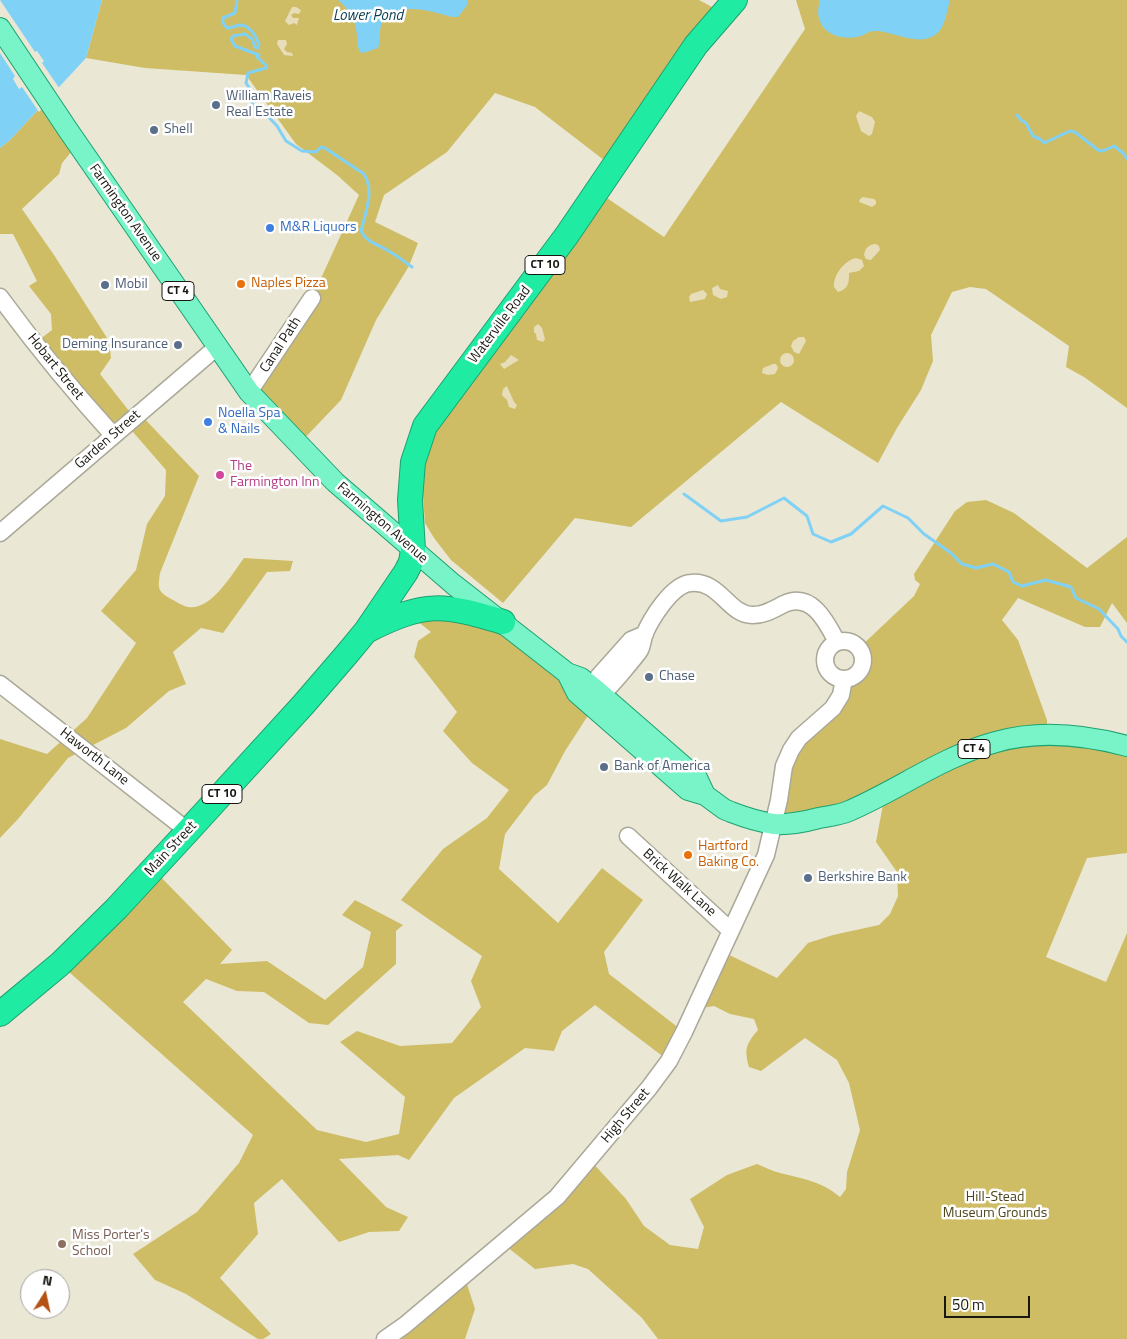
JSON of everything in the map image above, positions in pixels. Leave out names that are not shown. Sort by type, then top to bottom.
[{"type":"highway","name":"Waterville Road","points":[[413,550],[410,500],[413,462],[425,426],[567,236],[696,45],[734,0]]},
{"type":"highway","name":"Main Street","points":[[0,1014],[60,964],[116,909],[310,698],[366,630],[406,572],[411,562],[413,550]]},
{"type":"highway","points":[[366,630],[411,611],[431,607],[454,609],[503,622]]},
{"type":"main road","name":"Farmington Avenue","points":[[0,28],[217,348],[249,392],[335,482],[453,584],[567,674],[577,693],[688,790],[705,795],[724,809],[740,815],[774,824],[798,824],[847,812],[964,752],[996,742],[1019,737],[1062,736],[1107,741],[1127,746]]},
{"type":"main road","name":"Farmington Avenue","points":[[567,674],[581,678],[697,778],[705,795]]},
{"type":"street","name":"Hobart Street","points":[[0,297],[35,343],[113,435]]},
{"type":"street","name":"Canal Path","points":[[249,392],[312,298]]},
{"type":"street","name":"Garden Street","points":[[0,533],[217,348]]},
{"type":"street","points":[[596,690],[609,687],[640,650],[645,634],[673,590],[692,582],[708,585],[740,612],[750,616],[773,611],[790,602],[799,602],[813,607],[825,620],[837,642]]},
{"type":"street","points":[[849,641],[855,644],[862,654],[860,671],[844,679],[832,674],[825,663],[827,650],[837,642],[849,641]]},
{"type":"street","name":"High Street","points":[[385,1339],[405,1325],[557,1197],[650,1088],[669,1061],[766,855],[774,824],[784,766],[791,750],[799,738],[833,708],[841,695],[844,679]]},
{"type":"street","name":"Haworth Lane","points":[[0,684],[188,831]]},
{"type":"street","name":"Brick Walk Lane","points":[[628,836],[730,930]]},
{"type":"green space","points":[[102,0],[699,0],[723,13],[613,167],[535,107],[495,93],[447,152],[384,195],[375,222],[418,243],[409,266],[376,320],[341,400],[299,444],[249,392],[312,298],[359,195],[337,175],[296,144],[246,75],[145,68],[86,58]]},
{"type":"green space","points":[[796,0],[1127,0],[1127,408],[1084,377],[1066,367],[1069,346],[986,289],[970,287],[952,292],[931,335],[933,361],[921,390],[878,463],[781,402],[631,527],[575,518],[503,603],[451,560],[425,523],[422,481],[425,446],[604,196],[664,237],[805,29]]},
{"type":"green space","points":[[48,99],[78,144],[62,163],[59,174],[22,209],[109,341],[111,358],[100,374],[129,411],[107,429],[35,343],[52,330],[51,314],[29,286],[37,281],[13,234],[0,234],[0,148],[10,140]]},
{"type":"green space","points":[[139,413],[199,476],[160,573],[159,586],[163,594],[181,605],[197,607],[205,603],[220,590],[244,558],[293,561],[290,571],[267,572],[223,633],[201,628],[173,652],[186,684],[169,691],[126,728],[68,758],[0,838],[0,739],[47,754],[87,718],[136,643],[101,611],[136,570],[147,524],[165,496],[166,470],[126,424]]},
{"type":"green space","name":"Hill-Stead Museum Grounds","points":[[986,500],[1014,513],[1087,568],[1127,537],[1127,623],[1112,603],[1100,627],[1085,627],[1018,598],[1002,620],[1018,640],[1047,720],[1047,736],[1127,746],[1127,853],[1087,858],[1046,957],[1106,982],[1127,933],[1127,1339],[658,1339],[642,1318],[588,1269],[573,1264],[535,1269],[502,1243],[589,1159],[626,1199],[644,1226],[670,1245],[698,1249],[704,1227],[690,1199],[727,1175],[757,1164],[819,1184],[840,1197],[846,1189],[847,1172],[860,1130],[849,1083],[837,1060],[805,1038],[761,1071],[749,1067],[746,1051],[751,1039],[758,1030],[754,1019],[730,1014],[714,1006],[695,1009],[721,951],[777,978],[808,943],[833,935],[879,925],[890,914],[898,896],[897,872],[876,842],[885,794],[774,824],[784,766],[850,678],[860,669],[863,661],[859,648],[914,596],[920,584],[915,580],[914,574],[955,511],[967,502]]},
{"type":"green space","points":[[431,607],[524,639],[589,714],[565,751],[547,785],[534,796],[505,834],[499,869],[558,923],[602,868],[643,900],[604,952],[609,974],[684,1032],[669,1061],[595,1005],[562,1031],[554,1051],[525,1048],[454,1098],[409,1160],[398,1155],[339,1159],[386,1207],[408,1217],[399,1231],[369,1232],[339,1242],[282,1179],[254,1203],[258,1234],[220,1278],[271,1334],[263,1339],[258,1339],[186,1294],[155,1280],[133,1254],[197,1212],[239,1163],[253,1135],[60,964],[152,868],[232,950],[220,964],[267,961],[325,1000],[363,967],[371,932],[342,915],[355,900],[403,925],[396,931],[396,964],[328,1025],[309,1023],[264,992],[237,991],[206,979],[183,1002],[317,1130],[366,1142],[399,1134],[405,1097],[340,1042],[357,1031],[400,1046],[452,1043],[481,1007],[471,981],[482,956],[401,900],[443,849],[487,818],[509,790],[472,763],[443,731],[457,712],[414,657],[418,641],[431,632],[412,617]]},
{"type":"green space","points":[[464,1275],[475,1309],[465,1339],[385,1339]]},
{"type":"sand","points":[[292,7],[301,10],[299,14],[294,13],[291,15],[293,18],[299,18],[297,25],[294,23],[289,25],[285,21]]},
{"type":"sand","points":[[278,40],[286,40],[287,44],[284,49],[292,53],[293,56],[284,55],[277,44]]},
{"type":"sand","points":[[859,111],[872,117],[875,122],[872,134],[869,136],[861,131],[856,116]]},
{"type":"sand","points":[[863,197],[874,199],[876,204],[872,207],[859,202]]},
{"type":"sand","points":[[876,244],[880,250],[871,260],[866,259],[864,255],[866,248]]},
{"type":"sand","points":[[856,258],[862,260],[864,266],[859,271],[849,273],[846,287],[838,292],[834,287],[835,278],[844,265]]},
{"type":"sand","points":[[718,285],[720,289],[728,291],[727,297],[721,299],[713,295],[712,288]]},
{"type":"sand","points":[[703,290],[707,294],[705,299],[690,302],[689,297],[691,294]]},
{"type":"sand","points":[[538,324],[542,328],[545,339],[543,342],[537,340],[534,332],[534,327]]},
{"type":"sand","points":[[799,337],[804,337],[806,341],[799,354],[794,352],[791,346],[793,341]]},
{"type":"sand","points":[[784,353],[790,353],[794,360],[790,367],[784,367],[780,363],[780,357]]},
{"type":"sand","points":[[511,355],[519,360],[504,369],[500,364],[505,362]]},
{"type":"sand","points":[[776,364],[778,368],[775,374],[768,375],[762,373],[763,368]]},
{"type":"sand","points":[[507,386],[517,405],[515,409],[509,407],[507,400],[502,395],[503,389]]},
{"type":"water","points":[[0,0],[102,0],[86,58],[10,140],[0,148]]},
{"type":"water","name":"Lower Pond","points":[[338,0],[467,0],[468,4],[458,17],[412,9],[394,12],[381,25],[378,48],[363,53],[358,48],[352,16]]},
{"type":"water","points":[[820,0],[950,0],[947,14],[938,32],[928,38],[913,39],[875,31],[857,37],[839,37],[826,30],[821,24],[818,9]]},
{"type":"pier","points":[[0,0],[35,52],[37,51],[44,61],[42,63],[60,89],[39,112],[22,87],[19,89],[13,79],[15,76],[0,53]]},
{"type":"waterway","points":[[237,0],[235,13],[223,18],[223,23],[227,28],[243,25],[250,29],[259,45],[258,48],[255,47],[252,39],[245,34],[233,36],[231,39],[235,46],[259,55],[257,57],[267,66],[266,68],[248,73],[246,83],[252,92],[251,100],[254,107],[265,113],[277,126],[286,141],[302,151],[316,152],[321,147],[325,148],[364,174],[369,188],[369,195],[361,231],[363,235],[412,267]]},
{"type":"waterway","points":[[1017,115],[1026,123],[1033,136],[1044,143],[1070,131],[1075,132],[1098,150],[1103,151],[1114,146],[1127,159]]},
{"type":"waterway","points":[[684,494],[721,521],[747,517],[784,498],[807,516],[813,534],[831,542],[851,534],[883,506],[908,518],[924,534],[951,553],[962,564],[976,568],[993,564],[1009,572],[1013,582],[1022,586],[1046,580],[1071,587],[1076,598],[1099,609],[1118,629],[1121,636],[1127,642]]},
{"type":"place","name":"William Raveis Real Estate","points":[[216,105]]},
{"type":"place","name":"Shell","points":[[154,130]]},
{"type":"place","name":"M&R Liquors","points":[[270,228]]},
{"type":"place","name":"Naples Pizza","points":[[241,284]]},
{"type":"place","name":"Mobil","points":[[105,285]]},
{"type":"place","name":"Deming Insurance","points":[[178,345]]},
{"type":"place","name":"Noella Spa & Nails","points":[[208,422]]},
{"type":"place","name":"The Farmington Inn","points":[[220,475]]},
{"type":"place","name":"Chase","points":[[649,677]]},
{"type":"place","name":"Bank of America","points":[[604,767]]},
{"type":"place","name":"Hartford Baking Co.","points":[[688,855]]},
{"type":"place","name":"Berkshire Bank","points":[[808,878]]},
{"type":"place","name":"Miss Porter's School","points":[[62,1244]]}]
